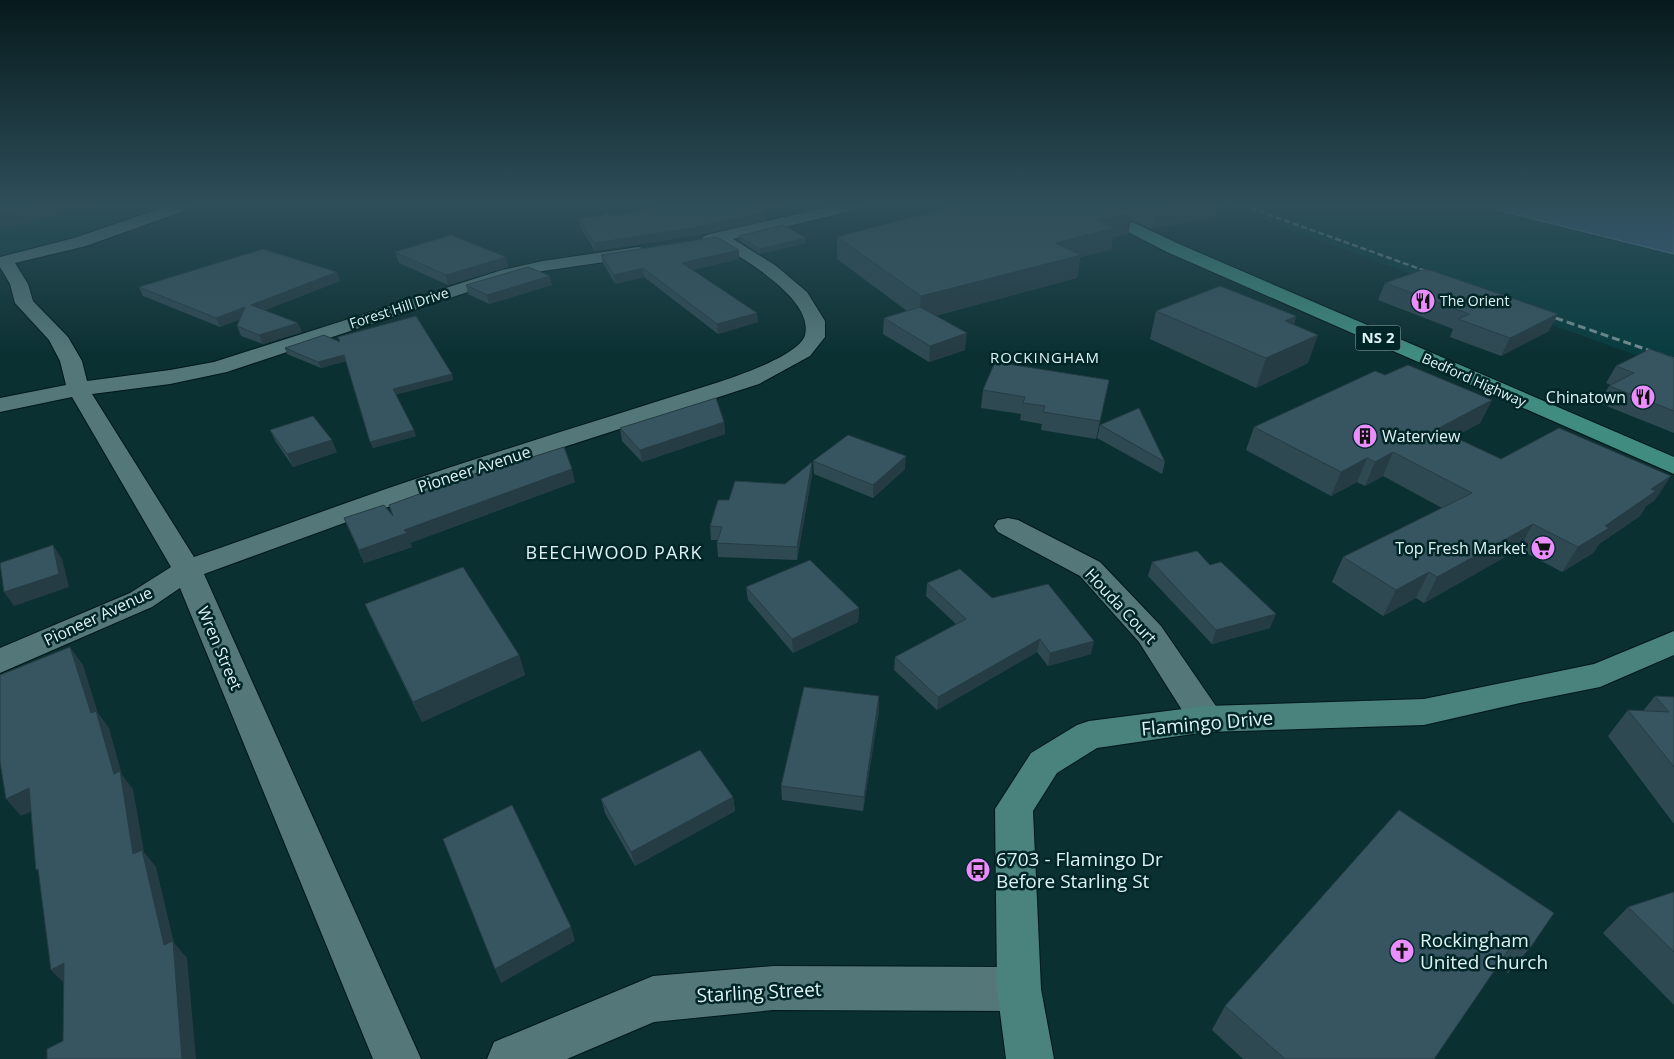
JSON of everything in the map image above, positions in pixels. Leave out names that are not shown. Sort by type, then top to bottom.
[{"type":"main road","name":"Bedford Highway","points":[[1188,254],[1674,466]]},
{"type":"street","points":[[3,262],[32,254]]},
{"type":"street","name":"Forest Hill Drive","points":[[0,405],[78,389],[170,377],[219,367],[502,275],[543,266],[621,254]]},
{"type":"street","name":"Pioneer Avenue","points":[[0,661],[141,600],[187,570],[456,474],[751,379],[804,352],[815,337],[815,321],[798,292],[769,269],[746,254]]},
{"type":"street","name":"Wren Street","points":[[3,262],[18,284],[24,304],[58,337],[71,361],[78,389],[187,570],[397,1059]]},
{"type":"street","name":"Houda Court","points":[[1008,526],[1090,569],[1150,634],[1206,720]]},
{"type":"street","name":"Flamingo Drive","points":[[1030,1059],[1019,989],[1014,809],[1044,763],[1088,735],[1206,720],[1424,712],[1520,690],[1600,675],[1674,642]]},
{"type":"street","name":"Starling Street","points":[[511,1059],[653,999],[773,988],[1019,989]]},
{"type":"shaded area","points":[[1358,254],[1674,254],[1674,369]]},
{"type":"building","points":[[245,254],[280,254],[337,272],[251,305],[298,323],[259,335],[237,326],[245,307],[216,318],[139,287]]},
{"type":"building","points":[[400,254],[500,254],[506,257],[446,275]]},
{"type":"building","points":[[720,254],[682,263],[757,313],[717,324],[643,268],[614,275],[601,255]]},
{"type":"building","points":[[862,254],[1081,255],[921,296]]},
{"type":"building","points":[[528,267],[550,276],[487,295],[466,285]]},
{"type":"building","points":[[1422,270],[1430,270],[1558,314],[1510,338],[1458,319],[1469,314],[1385,283]]},
{"type":"building","points":[[1220,286],[1296,316],[1285,321],[1318,335],[1266,358],[1156,311]]},
{"type":"building","points":[[920,307],[967,333],[930,346],[884,318]]},
{"type":"building","points":[[416,316],[452,374],[393,389],[414,430],[370,442],[344,355],[318,362],[285,348],[324,335],[340,342],[338,337]]},
{"type":"building","points":[[1650,349],[1674,358],[1674,411],[1609,386],[1634,373],[1616,366]]},
{"type":"building","points":[[995,362],[1109,380],[1100,421],[1043,412],[1045,406],[1023,403],[1025,397],[983,390]]},
{"type":"building","points":[[1408,365],[1492,400],[1437,429],[1501,459],[1559,428],[1671,476],[1651,489],[1656,491],[1605,526],[1609,528],[1578,547],[1533,524],[1437,577],[1429,572],[1396,590],[1343,557],[1472,493],[1393,452],[1375,462],[1367,458],[1341,472],[1254,427],[1375,371],[1385,375]]},
{"type":"building","points":[[716,398],[724,422],[640,450],[620,428]]},
{"type":"building","points":[[1139,408],[1165,462],[1100,425]]},
{"type":"building","points":[[313,416],[332,440],[287,454],[270,430]]},
{"type":"building","points":[[848,435],[906,456],[873,485],[813,461]]},
{"type":"building","points":[[564,447],[572,469],[404,530],[407,533],[359,550],[344,518],[384,505],[393,516],[389,505],[499,465],[501,467]]},
{"type":"building","points":[[812,462],[797,547],[717,543],[722,527],[710,526],[718,500],[729,500],[735,481],[785,484]]},
{"type":"building","points":[[53,545],[59,574],[4,592],[0,563]]},
{"type":"building","points":[[1197,551],[1210,565],[1221,562],[1276,614],[1216,630],[1152,562]]},
{"type":"building","points":[[810,560],[859,608],[792,639],[746,587]]},
{"type":"building","points":[[463,567],[519,655],[413,702],[365,604]]},
{"type":"building","points":[[960,569],[992,598],[1048,584],[1094,641],[1050,653],[1040,639],[938,697],[895,657],[966,619],[927,583]]},
{"type":"building","points":[[70,647],[91,713],[96,711],[114,774],[120,771],[133,854],[142,850],[164,945],[173,941],[182,1059],[47,1059],[47,1049],[63,1041],[64,963],[51,970],[38,869],[36,870],[29,788],[6,799],[0,762],[0,675]]},
{"type":"building","points":[[804,687],[879,696],[864,797],[781,786]]},
{"type":"building","points":[[1655,696],[1674,697],[1674,767],[1628,710],[1669,712]]},
{"type":"building","points":[[700,750],[733,797],[631,852],[601,799]]},
{"type":"building","points":[[512,805],[571,927],[495,969],[443,839]]},
{"type":"building","name":"Rockingham United Church","points":[[1399,810],[1554,913],[1530,948],[1516,939],[1434,1059],[1285,1059],[1225,1006]]},
{"type":"building","points":[[1674,892],[1674,952],[1628,907]]},
{"type":"railway","points":[[1380,254],[1434,274]]},
{"type":"railway","points":[[1544,314],[1674,359]]},
{"type":"place","name":"The Orient","points":[[1423,301]]},
{"type":"place","name":"Chinatown","points":[[1643,397]]},
{"type":"place","name":"Waterview","points":[[1365,436]]},
{"type":"place","name":"Top Fresh Market","points":[[1543,548]]},
{"type":"place","name":"6703 - Flamingo Dr Before Starling St","points":[[978,870]]},
{"type":"place","name":"Rockingham United Church","points":[[1402,951]]},
{"type":"district","name":"ROCKINGHAM","points":[[1045,358]]},
{"type":"district","name":"BEECHWOOD PARK","points":[[614,553]]}]
